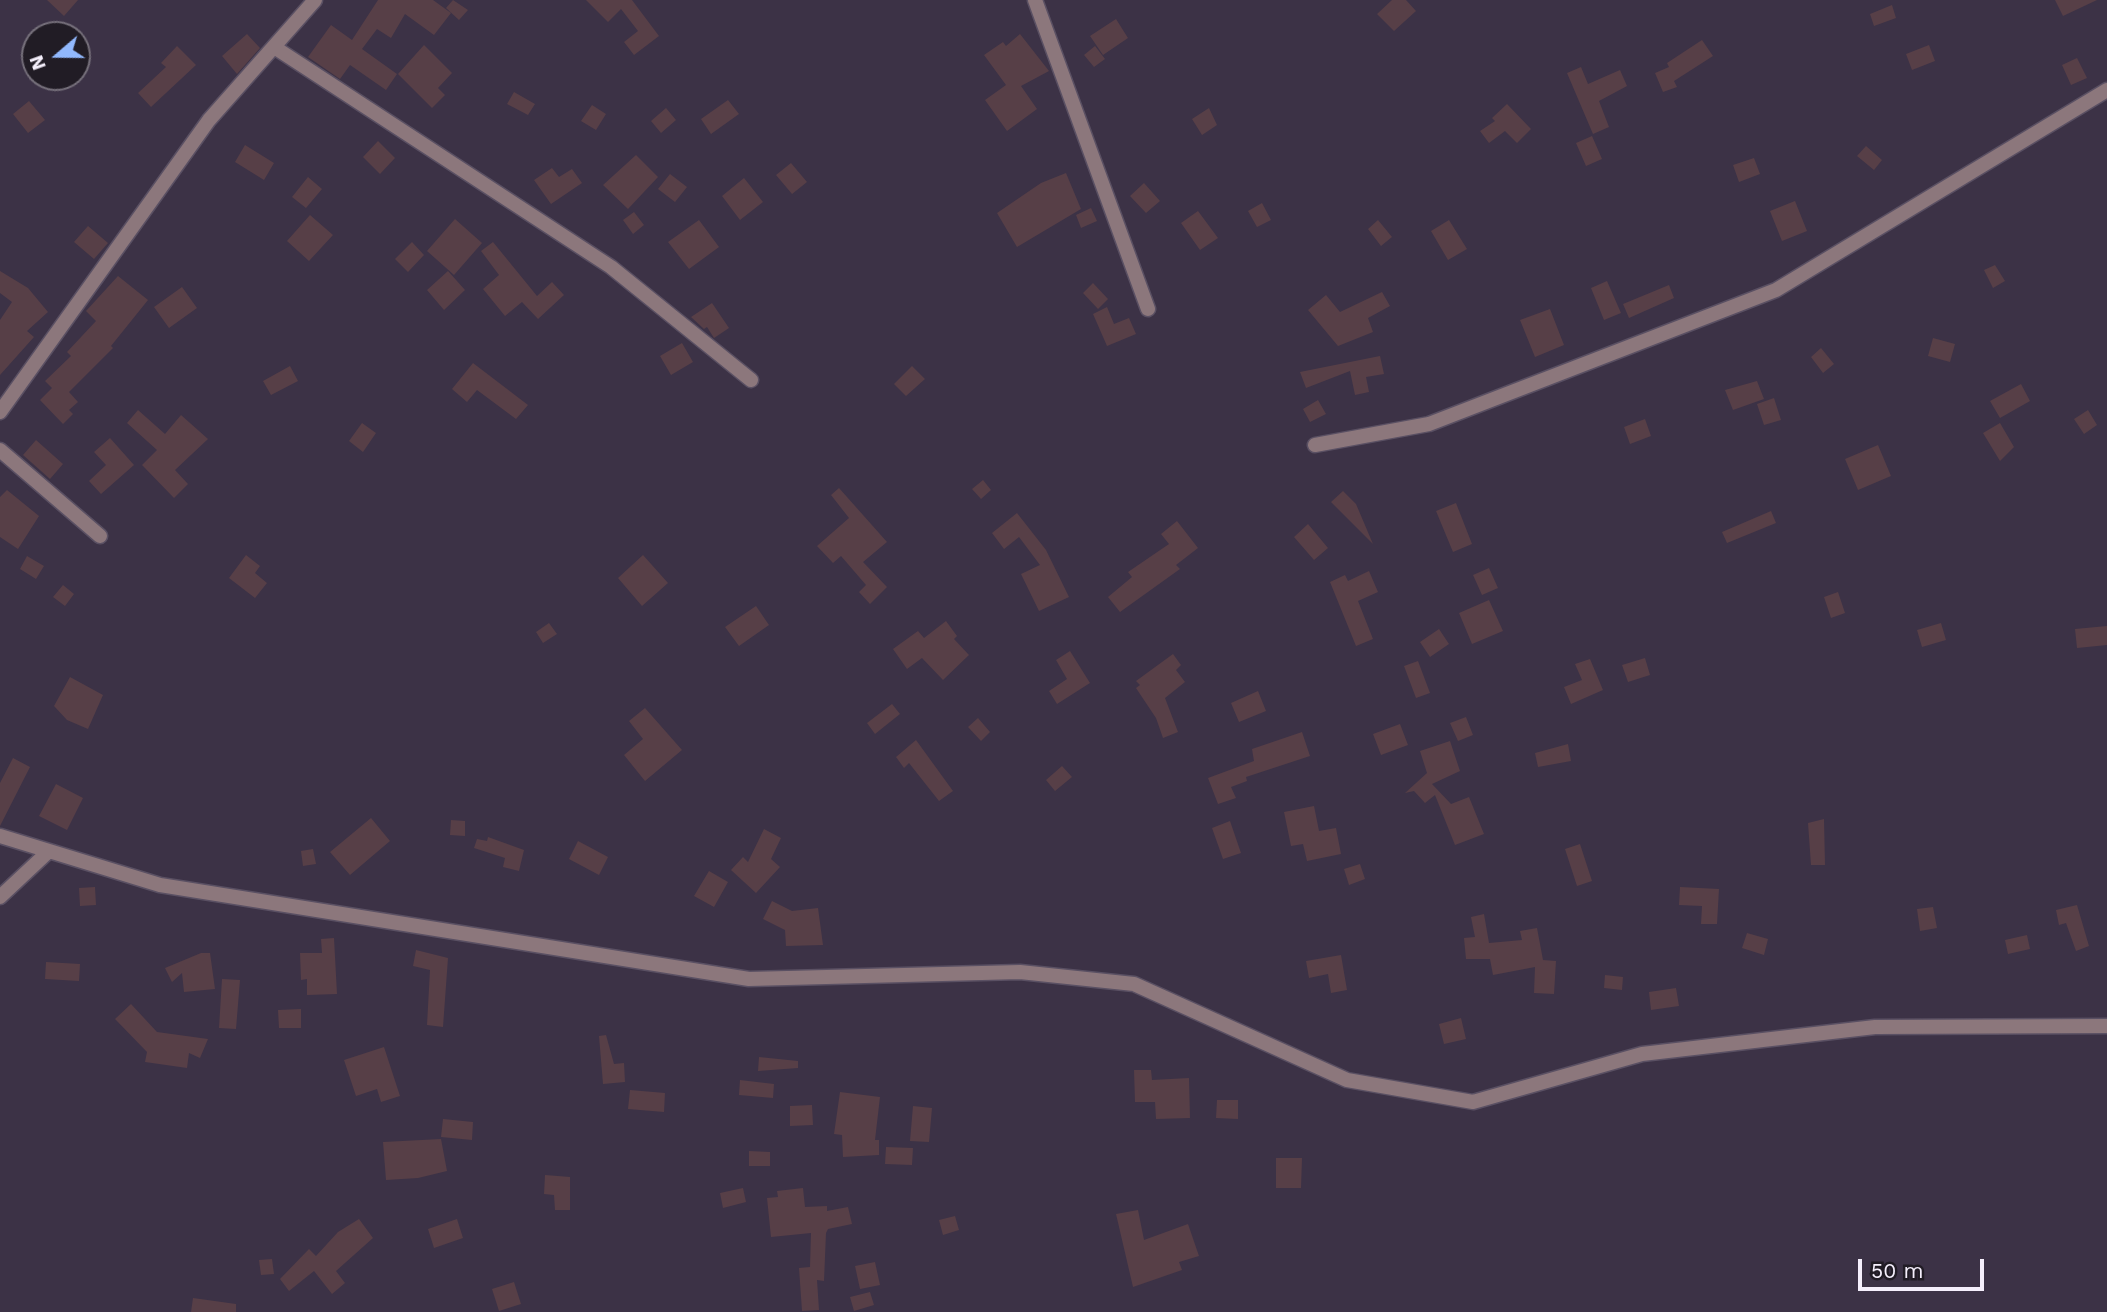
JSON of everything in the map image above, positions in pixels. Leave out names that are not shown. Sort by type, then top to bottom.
[{"type":"street","points":[[0,412],[209,120],[315,0]]},
{"type":"street","points":[[1035,0],[1148,309]]},
{"type":"street","points":[[274,47],[611,267],[751,380]]},
{"type":"street","points":[[1315,445],[1429,424],[1776,290],[2107,90]]},
{"type":"street","points":[[0,450],[100,536]]},
{"type":"street","points":[[0,836],[160,885],[749,979],[1020,972],[1135,984],[1347,1080],[1473,1102],[1642,1054],[1875,1027],[2107,1026]]},
{"type":"street","points":[[0,897],[48,852]]},
{"type":"building","points":[[47,0],[78,0],[64,16]]},
{"type":"building","points":[[378,0],[433,0],[451,13],[434,35],[405,14],[391,38],[377,29],[362,49],[397,74],[386,90],[350,65],[340,79],[308,57],[331,25],[352,40]]},
{"type":"building","points":[[453,0],[468,10],[459,20],[446,8]]},
{"type":"building","points":[[586,0],[632,0],[659,36],[634,55],[624,42],[638,31],[621,9],[608,22]]},
{"type":"building","points":[[1392,0],[1406,0],[1416,11],[1394,31],[1377,14]]},
{"type":"building","points":[[2055,0],[2097,0],[2063,16]]},
{"type":"building","points":[[1892,5],[1896,18],[1874,26],[1870,14]]},
{"type":"building","points":[[1116,19],[1128,38],[1103,55],[1090,36]]},
{"type":"building","points":[[247,34],[260,48],[237,74],[222,56]]},
{"type":"building","points":[[1020,34],[1049,71],[1021,86],[1037,109],[1007,131],[985,100],[1006,85],[984,55],[1003,42],[1006,46]]},
{"type":"building","points":[[1702,40],[1713,56],[1674,81],[1677,87],[1663,92],[1655,73],[1669,67],[1667,63]]},
{"type":"building","points":[[424,45],[452,73],[438,88],[445,95],[432,108],[398,74]]},
{"type":"building","points":[[1929,45],[1935,61],[1912,70],[1906,54]]},
{"type":"building","points":[[177,46],[196,65],[151,107],[138,93],[166,67],[161,63]]},
{"type":"building","points":[[1095,46],[1105,59],[1094,67],[1084,55]]},
{"type":"building","points":[[2077,58],[2087,78],[2071,85],[2062,65]]},
{"type":"building","points":[[1581,67],[1588,84],[1620,70],[1627,86],[1599,101],[1609,127],[1593,134],[1567,73]]},
{"type":"building","points":[[514,92],[535,104],[528,115],[507,104]]},
{"type":"building","points":[[728,100],[739,114],[711,134],[701,119]]},
{"type":"building","points":[[29,101],[45,120],[28,133],[13,114]]},
{"type":"building","points":[[1507,104],[1531,129],[1517,143],[1505,131],[1489,143],[1480,131],[1495,121],[1492,118]]},
{"type":"building","points":[[592,105],[606,114],[596,130],[581,121]]},
{"type":"building","points":[[666,108],[676,120],[661,133],[651,121]]},
{"type":"building","points":[[1209,108],[1217,125],[1202,135],[1192,119]]},
{"type":"building","points":[[1592,136],[1602,159],[1586,166],[1576,143]]},
{"type":"building","points":[[378,141],[395,158],[380,174],[363,157]]},
{"type":"building","points":[[245,145],[274,163],[264,180],[235,162]]},
{"type":"building","points":[[1866,146],[1882,160],[1874,170],[1857,156]]},
{"type":"building","points":[[636,155],[658,177],[628,209],[603,185]]},
{"type":"building","points":[[1754,158],[1760,174],[1739,182],[1733,165]]},
{"type":"building","points":[[791,163],[807,182],[792,194],[776,175]]},
{"type":"building","points":[[552,168],[559,177],[572,169],[582,183],[551,204],[534,180]]},
{"type":"building","points":[[1066,173],[1081,209],[1017,247],[997,213],[1041,183]]},
{"type":"building","points":[[670,174],[687,187],[675,202],[658,189]]},
{"type":"building","points":[[308,177],[322,189],[306,208],[292,197]]},
{"type":"building","points":[[744,178],[763,202],[740,220],[722,196]]},
{"type":"building","points":[[1144,183],[1160,201],[1146,213],[1130,196]]},
{"type":"building","points":[[1795,201],[1807,231],[1782,241],[1770,211]]},
{"type":"building","points":[[1262,203],[1271,220],[1257,227],[1248,211]]},
{"type":"building","points":[[1091,208],[1097,221],[1081,228],[1076,215]]},
{"type":"building","points":[[1198,211],[1218,238],[1200,250],[1181,223]]},
{"type":"building","points":[[634,212],[644,225],[633,234],[623,220]]},
{"type":"building","points":[[310,215],[333,235],[309,261],[287,241]]},
{"type":"building","points":[[455,219],[482,243],[454,275],[427,251]]},
{"type":"building","points":[[699,220],[719,247],[689,269],[668,242]]},
{"type":"building","points":[[1378,220],[1392,237],[1381,246],[1368,229]]},
{"type":"building","points":[[1449,220],[1467,249],[1448,260],[1431,231]]},
{"type":"building","points":[[88,226],[108,243],[94,259],[74,242]]},
{"type":"building","points":[[412,242],[424,255],[408,272],[395,259]]},
{"type":"building","points":[[493,242],[537,296],[552,282],[564,295],[538,319],[522,302],[505,316],[483,289],[499,275],[481,251]]},
{"type":"building","points":[[1995,265],[2005,281],[1993,288],[1984,270]]},
{"type":"building","points":[[0,271],[28,288],[48,312],[27,331],[34,337],[0,375],[0,320],[12,302],[0,293]]},
{"type":"building","points":[[448,271],[465,290],[444,310],[427,290]]},
{"type":"building","points":[[118,276],[148,300],[111,346],[113,348],[69,392],[78,402],[69,410],[73,414],[63,424],[40,400],[52,388],[45,381],[71,356],[67,352],[96,321],[86,311]]},
{"type":"building","points":[[1607,281],[1621,313],[1604,320],[1591,288]]},
{"type":"building","points":[[1093,283],[1108,299],[1098,309],[1083,293]]},
{"type":"building","points":[[1669,285],[1674,298],[1629,318],[1623,304]]},
{"type":"building","points":[[182,287],[197,308],[169,328],[154,307]]},
{"type":"building","points":[[1382,292],[1390,306],[1368,318],[1373,332],[1338,346],[1308,310],[1326,295],[1340,312]]},
{"type":"building","points":[[712,303],[729,328],[714,338],[707,327],[704,329],[691,317]]},
{"type":"building","points":[[1107,307],[1114,324],[1129,318],[1136,334],[1107,346],[1093,314]]},
{"type":"building","points":[[1550,309],[1564,345],[1535,357],[1520,320]]},
{"type":"building","points":[[1933,338],[1955,344],[1950,362],[1928,356]]},
{"type":"building","points":[[682,343],[693,362],[671,375],[660,356]]},
{"type":"building","points":[[1821,348],[1834,364],[1823,373],[1811,357]]},
{"type":"building","points":[[1380,356],[1384,374],[1366,377],[1369,392],[1355,395],[1350,371],[1306,388],[1300,372]]},
{"type":"building","points":[[473,363],[528,405],[516,419],[477,390],[467,402],[452,389]]},
{"type":"building","points":[[290,366],[298,381],[271,395],[263,381]]},
{"type":"building","points":[[912,366],[925,379],[906,396],[894,384]]},
{"type":"building","points":[[1757,381],[1764,399],[1733,410],[1725,390]]},
{"type":"building","points":[[2021,384],[2030,401],[2000,418],[1990,401]]},
{"type":"building","points":[[1774,398],[1781,420],[1764,425],[1757,404]]},
{"type":"building","points":[[1318,400],[1326,414],[1310,422],[1303,409]]},
{"type":"building","points":[[138,410],[165,434],[181,415],[208,439],[175,470],[188,484],[174,498],[142,465],[157,450],[127,423]]},
{"type":"building","points":[[2088,410],[2097,425],[2084,434],[2074,419]]},
{"type":"building","points":[[1645,419],[1651,436],[1630,444],[1624,427]]},
{"type":"building","points":[[362,423],[376,433],[363,452],[349,441]]},
{"type":"building","points":[[2000,423],[2014,447],[2000,461],[1983,433]]},
{"type":"building","points":[[110,438],[134,465],[101,494],[89,481],[106,465],[94,452]]},
{"type":"building","points":[[36,440],[63,464],[50,479],[23,455]]},
{"type":"building","points":[[1878,445],[1891,476],[1858,490],[1845,459]]},
{"type":"building","points":[[983,480],[991,490],[981,499],[972,489]]},
{"type":"building","points":[[839,488],[887,542],[863,562],[887,587],[870,604],[859,592],[866,585],[841,556],[833,563],[817,546],[849,518],[831,495]]},
{"type":"building","points":[[7,490],[39,516],[18,549],[0,537],[0,497]]},
{"type":"building","points":[[1343,491],[1356,504],[1373,544],[1331,502]]},
{"type":"building","points":[[1456,503],[1472,544],[1453,552],[1436,511]]},
{"type":"building","points":[[1771,511],[1776,523],[1727,543],[1722,532]]},
{"type":"building","points":[[1017,513],[1046,550],[1069,597],[1039,611],[1021,574],[1040,565],[1019,537],[1004,549],[992,533]]},
{"type":"building","points":[[1177,521],[1198,548],[1176,565],[1180,569],[1120,612],[1108,597],[1132,577],[1128,572],[1169,544],[1161,534]]},
{"type":"building","points":[[1308,524],[1328,548],[1314,560],[1294,537]]},
{"type":"building","points":[[246,555],[260,566],[255,573],[267,583],[255,598],[229,578]]},
{"type":"building","points":[[643,555],[668,583],[642,606],[618,578]]},
{"type":"building","points":[[27,556],[44,566],[36,579],[20,569]]},
{"type":"building","points":[[1489,568],[1498,588],[1482,595],[1473,575]]},
{"type":"building","points":[[1369,571],[1378,592],[1358,601],[1373,639],[1356,646],[1330,582],[1345,575],[1348,581]]},
{"type":"building","points":[[63,585],[74,594],[65,606],[53,597]]},
{"type":"building","points":[[1838,592],[1845,613],[1831,618],[1824,597]]},
{"type":"building","points":[[1489,600],[1503,631],[1472,644],[1459,613]]},
{"type":"building","points":[[756,606],[769,625],[739,646],[725,627]]},
{"type":"building","points":[[946,621],[957,636],[954,639],[969,655],[943,680],[922,658],[907,669],[893,649],[918,631],[924,638]]},
{"type":"building","points":[[549,623],[557,634],[543,643],[536,632]]},
{"type":"building","points":[[1941,623],[1946,640],[1922,647],[1917,630]]},
{"type":"building","points":[[2107,626],[2107,645],[2077,648],[2075,629]]},
{"type":"building","points":[[1439,629],[1449,644],[1430,657],[1420,642]]},
{"type":"building","points":[[1070,651],[1090,683],[1057,704],[1049,691],[1067,679],[1056,660]]},
{"type":"building","points":[[1173,654],[1181,665],[1176,670],[1185,682],[1165,698],[1178,732],[1163,738],[1156,718],[1136,688],[1140,685],[1136,681]]},
{"type":"building","points":[[1645,658],[1650,675],[1628,682],[1622,665]]},
{"type":"building","points":[[1590,659],[1603,690],[1571,704],[1564,687],[1582,680],[1575,664]]},
{"type":"building","points":[[1418,661],[1430,693],[1416,698],[1404,666]]},
{"type":"building","points":[[70,677],[103,695],[88,729],[67,720],[54,706]]},
{"type":"building","points":[[1258,691],[1266,711],[1239,722],[1231,703]]},
{"type":"building","points":[[892,704],[900,714],[875,734],[867,723]]},
{"type":"building","points":[[645,708],[682,750],[645,781],[624,755],[643,739],[629,721]]},
{"type":"building","points":[[1466,717],[1473,735],[1458,741],[1450,723]]},
{"type":"building","points":[[978,718],[990,732],[981,741],[968,727]]},
{"type":"building","points":[[1400,724],[1408,745],[1381,755],[1373,734]]},
{"type":"building","points":[[1302,732],[1310,756],[1246,777],[1247,781],[1231,787],[1236,798],[1218,804],[1208,778],[1254,761],[1252,749]]},
{"type":"building","points":[[916,740],[953,791],[939,801],[909,763],[904,768],[896,757]]},
{"type":"building","points":[[1450,741],[1460,771],[1432,784],[1451,804],[1469,797],[1484,834],[1455,845],[1435,795],[1425,803],[1414,791],[1405,793],[1427,773],[1420,751]]},
{"type":"building","points":[[1568,744],[1571,761],[1538,767],[1535,753]]},
{"type":"building","points":[[13,758],[30,767],[0,826],[0,783]]},
{"type":"building","points":[[1062,766],[1072,777],[1055,791],[1046,780]]},
{"type":"building","points":[[56,784],[83,798],[67,830],[39,816]]},
{"type":"building","points":[[1314,806],[1319,831],[1336,828],[1341,854],[1307,861],[1303,844],[1291,846],[1284,812]]},
{"type":"building","points":[[371,818],[390,841],[350,875],[330,852]]},
{"type":"building","points":[[1824,819],[1825,865],[1811,865],[1808,823]]},
{"type":"building","points":[[451,820],[465,821],[465,836],[450,835]]},
{"type":"building","points":[[1230,821],[1241,853],[1223,859],[1212,828]]},
{"type":"building","points":[[764,829],[781,838],[771,859],[780,867],[756,893],[731,870],[743,857],[748,862]]},
{"type":"building","points":[[488,837],[524,850],[519,871],[503,867],[505,858],[474,848],[477,839],[487,841]]},
{"type":"building","points":[[578,841],[608,857],[599,875],[569,859]]},
{"type":"building","points":[[1580,844],[1592,881],[1577,886],[1565,849]]},
{"type":"building","points":[[313,849],[316,864],[303,866],[301,851]]},
{"type":"building","points":[[1360,864],[1365,879],[1349,885],[1344,869]]},
{"type":"building","points":[[709,871],[728,882],[714,907],[694,896]]},
{"type":"building","points":[[95,887],[96,905],[80,906],[79,888]]},
{"type":"building","points":[[1680,887],[1719,889],[1717,924],[1701,924],[1702,906],[1679,905]]},
{"type":"building","points":[[772,901],[792,911],[818,908],[823,945],[786,946],[785,930],[763,919]]},
{"type":"building","points":[[2077,905],[2089,946],[2076,951],[2066,923],[2059,925],[2056,910]]},
{"type":"building","points":[[1933,907],[1937,928],[1920,931],[1917,909]]},
{"type":"building","points":[[1484,914],[1489,943],[1522,940],[1520,931],[1537,928],[1543,960],[1556,961],[1554,994],[1534,993],[1535,967],[1493,975],[1490,959],[1466,959],[1464,938],[1475,937],[1471,917]]},
{"type":"building","points":[[1747,933],[1768,939],[1764,955],[1742,948]]},
{"type":"building","points":[[2027,935],[2030,949],[2008,954],[2005,940]]},
{"type":"building","points":[[334,938],[337,994],[307,995],[307,979],[301,980],[300,953],[322,953],[321,939]]},
{"type":"building","points":[[416,950],[448,958],[443,1027],[427,1025],[430,970],[413,966]]},
{"type":"building","points":[[201,953],[210,953],[215,989],[184,992],[182,973],[172,982],[165,968]]},
{"type":"building","points":[[1341,955],[1347,990],[1331,993],[1328,974],[1309,978],[1306,961]]},
{"type":"building","points":[[46,962],[80,964],[79,981],[45,979]]},
{"type":"building","points":[[1605,975],[1623,977],[1622,990],[1604,988]]},
{"type":"building","points":[[222,979],[240,980],[236,1029],[219,1028]]},
{"type":"building","points":[[1676,988],[1679,1006],[1651,1010],[1649,992]]},
{"type":"building","points":[[131,1004],[157,1032],[208,1039],[200,1058],[189,1053],[187,1068],[145,1062],[147,1052],[115,1019]]},
{"type":"building","points":[[301,1009],[301,1028],[279,1028],[278,1010]]},
{"type":"building","points":[[1461,1018],[1466,1039],[1444,1044],[1439,1024]]},
{"type":"building","points":[[606,1035],[614,1064],[624,1063],[625,1082],[603,1084],[599,1036]]},
{"type":"building","points":[[384,1047],[400,1096],[381,1102],[377,1089],[356,1096],[344,1060]]},
{"type":"building","points":[[759,1057],[798,1061],[798,1068],[758,1071]]},
{"type":"building","points":[[1134,1070],[1151,1070],[1152,1080],[1189,1078],[1190,1118],[1156,1119],[1155,1102],[1135,1102]]},
{"type":"building","points":[[740,1080],[774,1084],[773,1098],[739,1095]]},
{"type":"building","points":[[630,1090],[665,1093],[664,1112],[628,1109]]},
{"type":"building","points":[[840,1092],[880,1097],[875,1140],[879,1140],[879,1155],[843,1157],[842,1135],[834,1134]]},
{"type":"building","points":[[1217,1100],[1238,1100],[1238,1119],[1216,1118]]},
{"type":"building","points":[[812,1105],[813,1125],[790,1126],[790,1106]]},
{"type":"building","points":[[913,1106],[932,1108],[929,1142],[910,1141]]},
{"type":"building","points":[[443,1119],[473,1122],[472,1140],[441,1137]]},
{"type":"building","points":[[441,1139],[447,1171],[418,1178],[386,1180],[383,1142]]},
{"type":"building","points":[[886,1147],[913,1148],[912,1165],[885,1164]]},
{"type":"building","points":[[749,1151],[770,1152],[770,1166],[749,1166]]},
{"type":"building","points":[[1276,1158],[1302,1158],[1301,1188],[1276,1188]]},
{"type":"building","points":[[545,1175],[570,1177],[570,1210],[555,1210],[554,1195],[544,1194]]},
{"type":"building","points":[[743,1188],[746,1202],[723,1208],[720,1193]]},
{"type":"building","points":[[803,1188],[805,1207],[827,1206],[827,1211],[848,1207],[852,1224],[828,1229],[826,1233],[824,1281],[817,1280],[819,1310],[802,1311],[799,1268],[810,1267],[811,1233],[771,1237],[767,1198],[778,1197],[777,1191]]},
{"type":"building","points":[[1138,1210],[1144,1240],[1188,1224],[1199,1256],[1179,1262],[1182,1270],[1133,1287],[1116,1214]]},
{"type":"building","points":[[955,1216],[959,1230],[943,1235],[939,1220]]},
{"type":"building","points":[[359,1219],[373,1238],[336,1271],[345,1283],[332,1294],[314,1271],[289,1291],[280,1279],[309,1249],[316,1256],[338,1232]]},
{"type":"building","points":[[457,1219],[463,1238],[434,1248],[428,1229]]},
{"type":"building","points":[[272,1259],[274,1274],[261,1275],[259,1260]]},
{"type":"building","points":[[875,1262],[880,1285],[860,1289],[855,1266]]},
{"type":"building","points":[[514,1282],[521,1304],[499,1311],[492,1289]]},
{"type":"building","points":[[870,1292],[874,1305],[854,1311],[850,1297]]},
{"type":"building","points":[[193,1298],[236,1304],[236,1312],[191,1312]]}]
